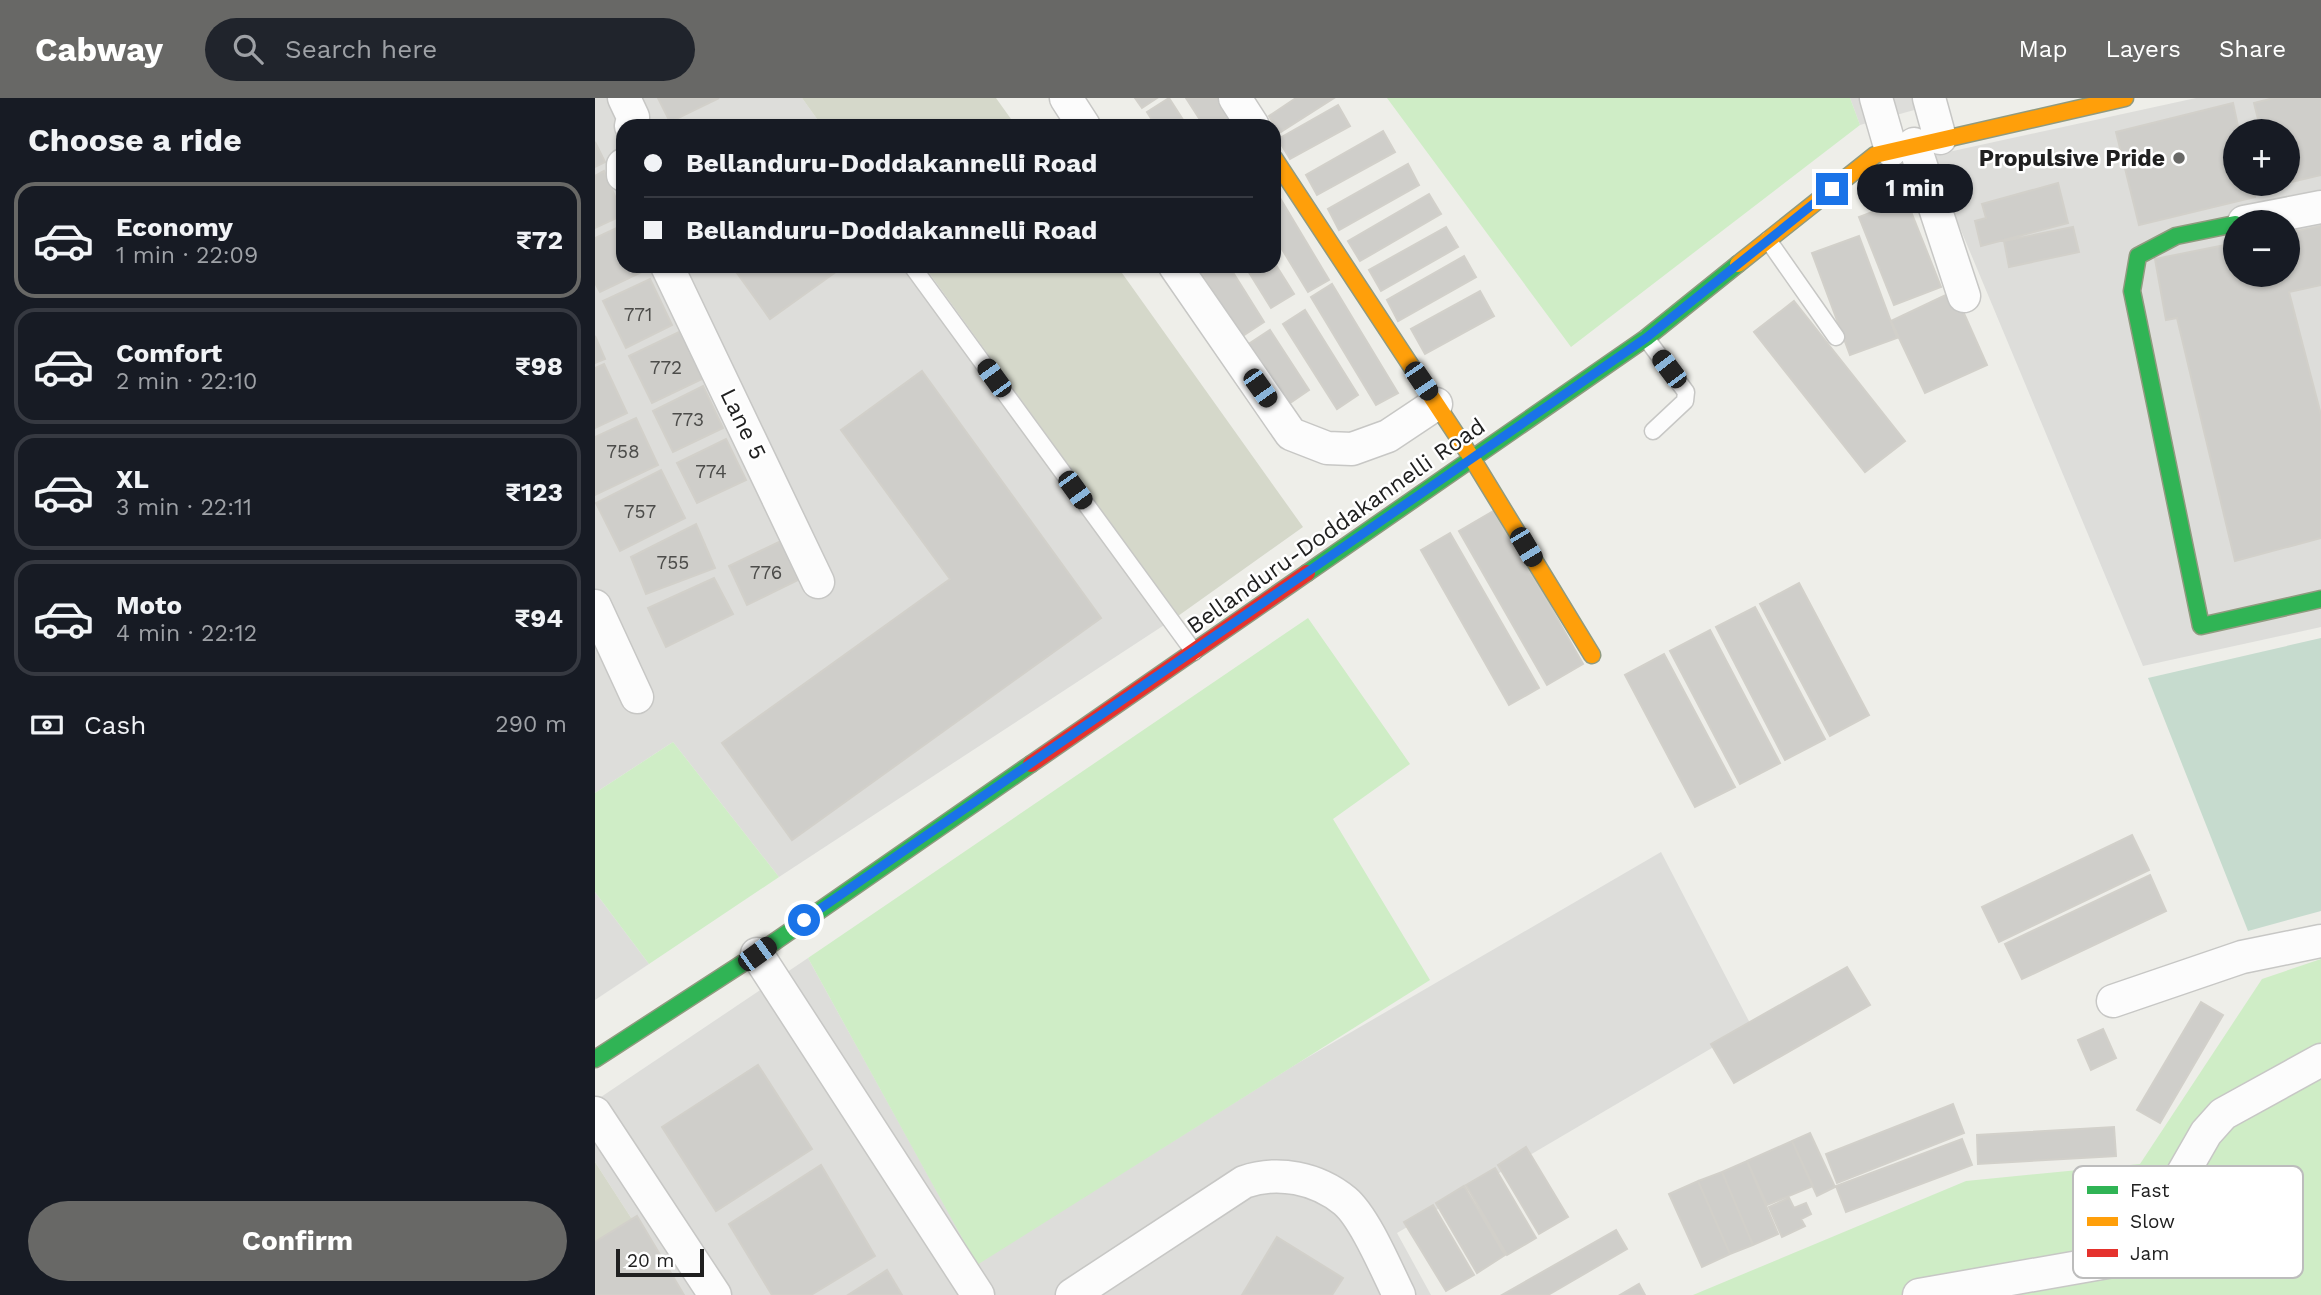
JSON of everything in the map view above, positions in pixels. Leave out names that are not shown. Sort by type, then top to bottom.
[{"type":"street","points":[[624,98],[633,119]]},
{"type":"street","points":[[1066,98],[1080,119]]},
{"type":"street","points":[[1235,98],[1248,119]]},
{"type":"street","points":[[1876,98],[1915,144],[1964,296]]},
{"type":"street","points":[[1915,144],[1929,98]]},
{"type":"street","name":"Bellanduru-Doddakannelli Road","points":[[595,1059],[757,954],[1646,338],[1875,155],[2125,98]]},
{"type":"street","points":[[1281,169],[1473,460],[1592,655]]},
{"type":"street","points":[[2300,211],[2321,207]]},
{"type":"street","points":[[2223,226],[2176,236],[2138,256],[2132,291],[2201,626],[2321,598]]},
{"type":"street","name":"Lane 5","points":[[670,273],[818,582]]},
{"type":"street","points":[[1180,273],[1291,433],[1327,447],[1352,449],[1388,436],[1436,404]]},
{"type":"street","points":[[595,606],[637,697]]},
{"type":"street","points":[[2113,1001],[2242,957],[2321,940]]},
{"type":"street","points":[[757,954],[978,1295]]},
{"type":"street","points":[[2187,1166],[2206,1133],[2223,1114],[2321,1060]]},
{"type":"street","points":[[595,1113],[715,1295]]},
{"type":"street","points":[[1072,1295],[1244,1182],[1264,1175],[1307,1180],[1346,1202],[1375,1248],[1399,1295]]},
{"type":"street","points":[[1919,1295],[2073,1268]]},
{"type":"lane","points":[[1768,240],[1836,337]]},
{"type":"lane","points":[[917,273],[1194,652]]},
{"type":"lane","points":[[1646,338],[1686,392],[1685,401],[1653,431]]},
{"type":"shaded area","points":[[595,98],[802,98],[817,119],[616,119],[616,273],[929,273],[1178,616],[779,877],[673,742],[595,793]]},
{"type":"shaded area","points":[[802,98],[996,98],[1011,119],[817,119]]},
{"type":"shaded area","points":[[1850,98],[1946,98],[1947,101],[1860,125]]},
{"type":"shaded area","points":[[2196,98],[2321,98],[2321,627],[2143,666],[1930,156]]},
{"type":"shaded area","points":[[929,273],[1122,273],[1303,527],[1178,616]]},
{"type":"shaded area","points":[[1661,852],[1751,1025],[1397,1233],[1431,1295],[681,1295],[595,1162],[595,1101],[808,958],[977,1264],[1298,1063]]},
{"type":"shaded area","points":[[595,892],[649,964],[595,1000]]},
{"type":"shaded area","points":[[595,1162],[681,1295],[595,1295]]},
{"type":"green space","points":[[1387,98],[1850,98],[1860,125],[1571,347]]},
{"type":"green space","points":[[1308,618],[1410,764],[1333,819],[1430,980],[977,1265],[808,958]]},
{"type":"green space","points":[[2321,638],[2321,911],[2248,931],[2148,678]]},
{"type":"green space","points":[[673,742],[779,877],[649,964],[595,892],[595,793]]},
{"type":"green space","points":[[2321,959],[2321,1295],[1693,1295],[1966,1181],[2073,1171],[2073,1278],[2303,1278],[2303,1166],[2120,1166],[2140,1164],[2262,979]]},
{"type":"building","points":[[658,98],[719,98],[676,119],[668,119]]},
{"type":"building","points":[[1135,98],[1157,98],[1142,108]]},
{"type":"building","points":[[1169,98],[1182,119],[1152,119],[1147,112]]},
{"type":"building","points":[[1186,98],[1218,98],[1232,119],[1200,119]]},
{"type":"building","points":[[1296,98],[1334,98],[1281,132],[1281,119],[1271,119],[1269,116]]},
{"type":"building","points":[[2274,98],[2321,98],[2321,175],[2300,180],[2300,119],[2258,119],[2254,103]]},
{"type":"building","name":"Propulsive Pride","points":[[2233,103],[2236,119],[2223,119],[2223,196],[2255,197],[2139,225],[2116,132]]},
{"type":"building","points":[[1338,105],[1350,126],[1290,159],[1281,144],[1281,137]]},
{"type":"building","points":[[1383,131],[1395,152],[1317,195],[1306,175]]},
{"type":"building","points":[[595,142],[605,162],[595,167]]},
{"type":"building","points":[[1408,164],[1419,185],[1339,230],[1328,209]]},
{"type":"building","points":[[604,171],[616,199],[616,218],[595,228],[595,176]]},
{"type":"building","points":[[2058,183],[2068,223],[1981,246],[1975,221],[1986,218],[1982,204]]},
{"type":"building","points":[[1429,194],[1441,214],[1360,261],[1348,241]]},
{"type":"building","points":[[1906,199],[1941,287],[1894,305],[1859,217]]},
{"type":"building","points":[[1281,200],[1329,280],[1308,292],[1281,248]]},
{"type":"building","points":[[2321,226],[2321,285],[2289,292],[2321,415],[2321,538],[2235,561],[2177,318],[2166,320],[2155,259],[2223,245],[2223,287],[2300,287],[2300,230]]},
{"type":"building","points":[[1446,227],[1458,247],[1381,291],[1369,270]]},
{"type":"building","points":[[2073,227],[2079,252],[2009,267],[2004,241]]},
{"type":"building","points":[[616,228],[616,273],[640,273],[600,292],[595,283],[595,238]]},
{"type":"building","points":[[1859,236],[1897,338],[1850,355],[1812,253]]},
{"type":"building","points":[[1464,256],[1476,277],[1398,321],[1387,300]]},
{"type":"building","points":[[737,273],[834,273],[770,319]]},
{"type":"building","points":[[1201,273],[1233,273],[1264,322],[1241,337]]},
{"type":"building","points":[[1249,273],[1281,273],[1294,294],[1271,308]]},
{"type":"building","points":[[650,279],[672,325],[626,348],[603,301]]},
{"type":"building","points":[[1332,284],[1398,393],[1376,405],[1311,297]]},
{"type":"building","points":[[1480,291],[1494,316],[1425,354],[1411,329]]},
{"type":"building","points":[[1954,291],[1987,365],[1925,393],[1891,321]]},
{"type":"building","points":[[1794,301],[1905,441],[1865,472],[1754,332]]},
{"type":"building","points":[[1305,310],[1358,395],[1337,409],[1283,324]]},
{"type":"building","points":[[1270,330],[1309,390],[1287,405],[1247,345]]},
{"type":"building","points":[[681,331],[704,378],[652,403],[629,356]]},
{"type":"building","points":[[595,336],[605,359],[595,363]]},
{"type":"building","points":[[604,364],[627,413],[595,428],[595,368]]},
{"type":"building","points":[[922,371],[1101,618],[792,840],[722,743],[950,579],[841,430]]},
{"type":"building","points":[[703,386],[723,428],[673,452],[653,411]]},
{"type":"building","points":[[636,418],[658,465],[595,495],[595,437]]},
{"type":"building","points":[[726,439],[746,480],[697,503],[677,463]]},
{"type":"building","points":[[661,470],[685,518],[620,551],[596,503]]},
{"type":"building","points":[[1495,510],[1583,664],[1547,685],[1459,531]]},
{"type":"building","points":[[696,524],[715,568],[646,594],[631,557]]},
{"type":"building","points":[[1450,533],[1539,688],[1509,705],[1421,550]]},
{"type":"building","points":[[785,539],[804,577],[747,605],[729,566]]},
{"type":"building","points":[[714,578],[733,614],[666,647],[648,608]]},
{"type":"building","points":[[1799,583],[1869,715],[1830,736],[1760,604]]},
{"type":"building","points":[[1755,607],[1825,739],[1785,760],[1716,627]]},
{"type":"building","points":[[1710,630],[1780,763],[1740,784],[1670,651]]},
{"type":"building","points":[[1664,654],[1735,787],[1695,807],[1625,675]]},
{"type":"building","points":[[2132,835],[2149,870],[1999,942],[1982,907]]},
{"type":"building","points":[[2150,875],[2166,911],[2022,979],[2005,944]]},
{"type":"building","points":[[1847,967],[1870,1005],[1734,1083],[1711,1044]]},
{"type":"building","points":[[2201,1002],[2223,1015],[2160,1123],[2137,1110]]},
{"type":"building","points":[[2103,1029],[2116,1058],[2091,1070],[2078,1040]]},
{"type":"building","points":[[758,1065],[812,1149],[716,1211],[662,1127]]},
{"type":"building","points":[[1953,1104],[1964,1133],[1837,1183],[1826,1154]]},
{"type":"building","points":[[2114,1127],[2116,1156],[1978,1164],[1977,1135]]},
{"type":"building","points":[[1810,1133],[1835,1187],[1817,1196],[1792,1141]]},
{"type":"building","points":[[1962,1139],[1972,1165],[1846,1212],[1836,1186]]},
{"type":"building","points":[[1792,1141],[1813,1186],[1767,1205],[1747,1161]]},
{"type":"building","points":[[1526,1147],[1568,1217],[1539,1234],[1498,1165]]},
{"type":"building","points":[[1747,1161],[1778,1234],[1753,1245],[1722,1172]]},
{"type":"building","points":[[821,1165],[875,1256],[811,1295],[772,1295],[729,1224]]},
{"type":"building","points":[[1495,1168],[1536,1238],[1507,1255],[1466,1185]]},
{"type":"building","points":[[1722,1172],[1753,1245],[1730,1254],[1698,1181]]},
{"type":"building","points":[[1698,1181],[1730,1254],[1702,1267],[1669,1194]]},
{"type":"building","points":[[1464,1186],[1505,1255],[1477,1273],[1436,1203]]},
{"type":"building","points":[[1789,1198],[1794,1208],[1806,1203],[1811,1214],[1801,1219],[1805,1226],[1782,1237],[1769,1207]]},
{"type":"building","points":[[1433,1205],[1474,1275],[1446,1291],[1404,1222]]},
{"type":"building","points":[[637,1216],[684,1295],[595,1295],[595,1242]]},
{"type":"building","points":[[1616,1230],[1627,1249],[1548,1295],[1502,1295]]},
{"type":"building","points":[[1277,1237],[1343,1278],[1332,1295],[1242,1295]]},
{"type":"building","points":[[887,1270],[902,1295],[848,1295]]},
{"type":"building","points":[[1639,1284],[1645,1295],[1620,1295]]},
{"type":"traffic: fast","points":[[2223,226],[2176,236],[2138,256],[2132,291],[2201,626],[2321,599]]},
{"type":"traffic: fast","points":[[1307,573],[1646,338],[1738,264]]},
{"type":"traffic: fast","points":[[595,1059],[757,954],[1031,764]]},
{"type":"traffic: slow","points":[[1738,264],[1875,155],[2125,98]]},
{"type":"traffic: slow","points":[[1281,169],[1473,460],[1592,655]]},
{"type":"traffic: jam","points":[[1031,764],[1307,573]]},
{"type":"place","name":"Propulsive Pride","points":[[2179,158]]},
{"type":"route","points":[[804,920],[1646,338],[1832,189]]}]
